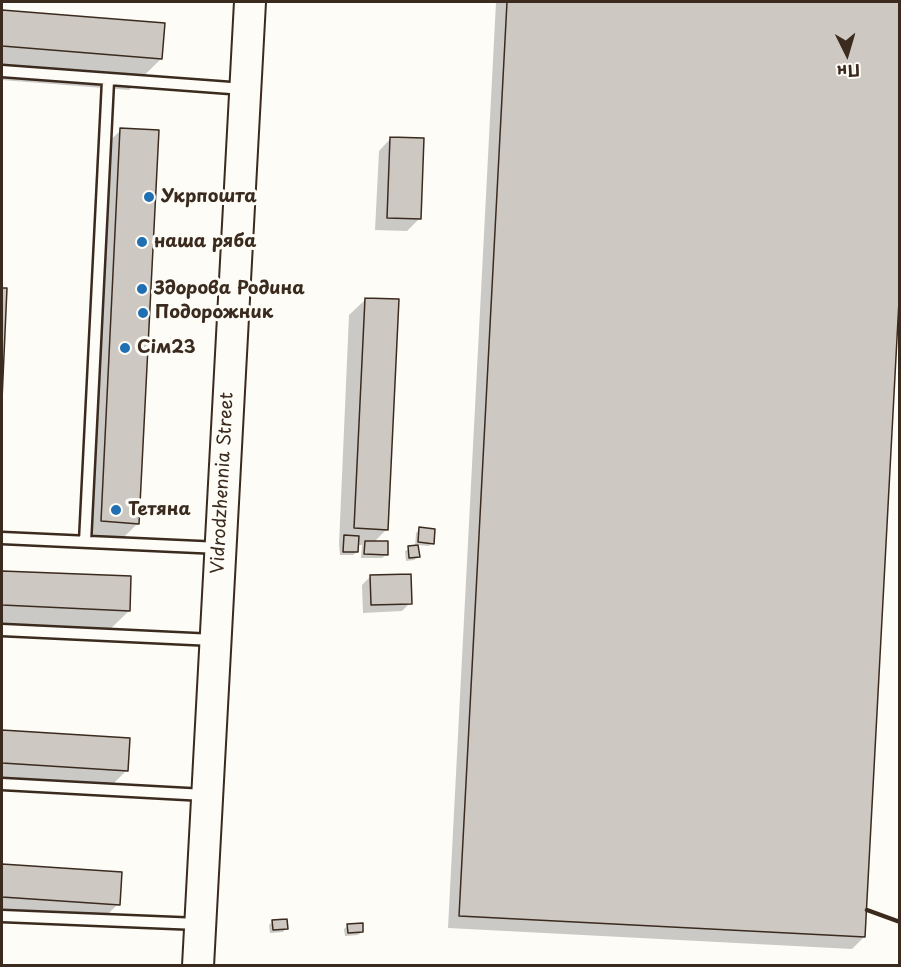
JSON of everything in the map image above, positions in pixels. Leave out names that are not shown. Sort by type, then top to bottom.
[{"type":"street","name":"Vidrodzhennia Street","points":[[198,966],[250,2]]},
{"type":"lane","points":[[2,71],[108,81],[244,89]]},
{"type":"lane","points":[[85,542],[108,81]]},
{"type":"lane","points":[[2,538],[220,548]]},
{"type":"lane","points":[[2,630],[215,640]]},
{"type":"lane","points":[[2,784],[207,795]]},
{"type":"lane","points":[[2,916],[200,924]]},
{"type":"building","points":[[507,2],[900,2],[900,282],[865,937],[459,916]]},
{"type":"building","points":[[2,10],[165,23],[162,59],[2,46]]},
{"type":"building","points":[[120,128],[159,130],[139,524],[101,521]]},
{"type":"building","points":[[390,137],[424,138],[421,219],[387,218]]},
{"type":"building","points":[[2,288],[7,288],[2,400]]},
{"type":"building","points":[[365,298],[399,299],[388,530],[354,528]]},
{"type":"building","points":[[419,527],[435,529],[434,544],[418,542]]},
{"type":"building","points":[[344,535],[359,536],[358,552],[343,552]]},
{"type":"building","points":[[365,541],[388,541],[388,555],[364,554]]},
{"type":"building","points":[[418,545],[420,557],[409,558],[408,546]]},
{"type":"building","points":[[2,571],[131,576],[130,611],[2,605]]},
{"type":"building","points":[[411,574],[412,604],[371,605],[370,575]]},
{"type":"building","points":[[2,730],[130,738],[128,771],[2,763]]},
{"type":"building","points":[[2,864],[122,872],[120,905],[2,897]]},
{"type":"building","points":[[287,919],[288,929],[273,930],[272,920]]},
{"type":"building","points":[[363,923],[363,932],[348,933],[347,924]]},
{"type":"railway","points":[[867,910],[900,922]]},
{"type":"place","name":"Укрпошта","points":[[149,197]]},
{"type":"place","name":"наша ряба","points":[[142,242]]},
{"type":"place","name":"Здорова Родина","points":[[142,289]]},
{"type":"place","name":"Подорожник","points":[[143,313]]},
{"type":"place","name":"Сім23","points":[[125,348]]},
{"type":"place","name":"Тетяна","points":[[116,510]]}]
